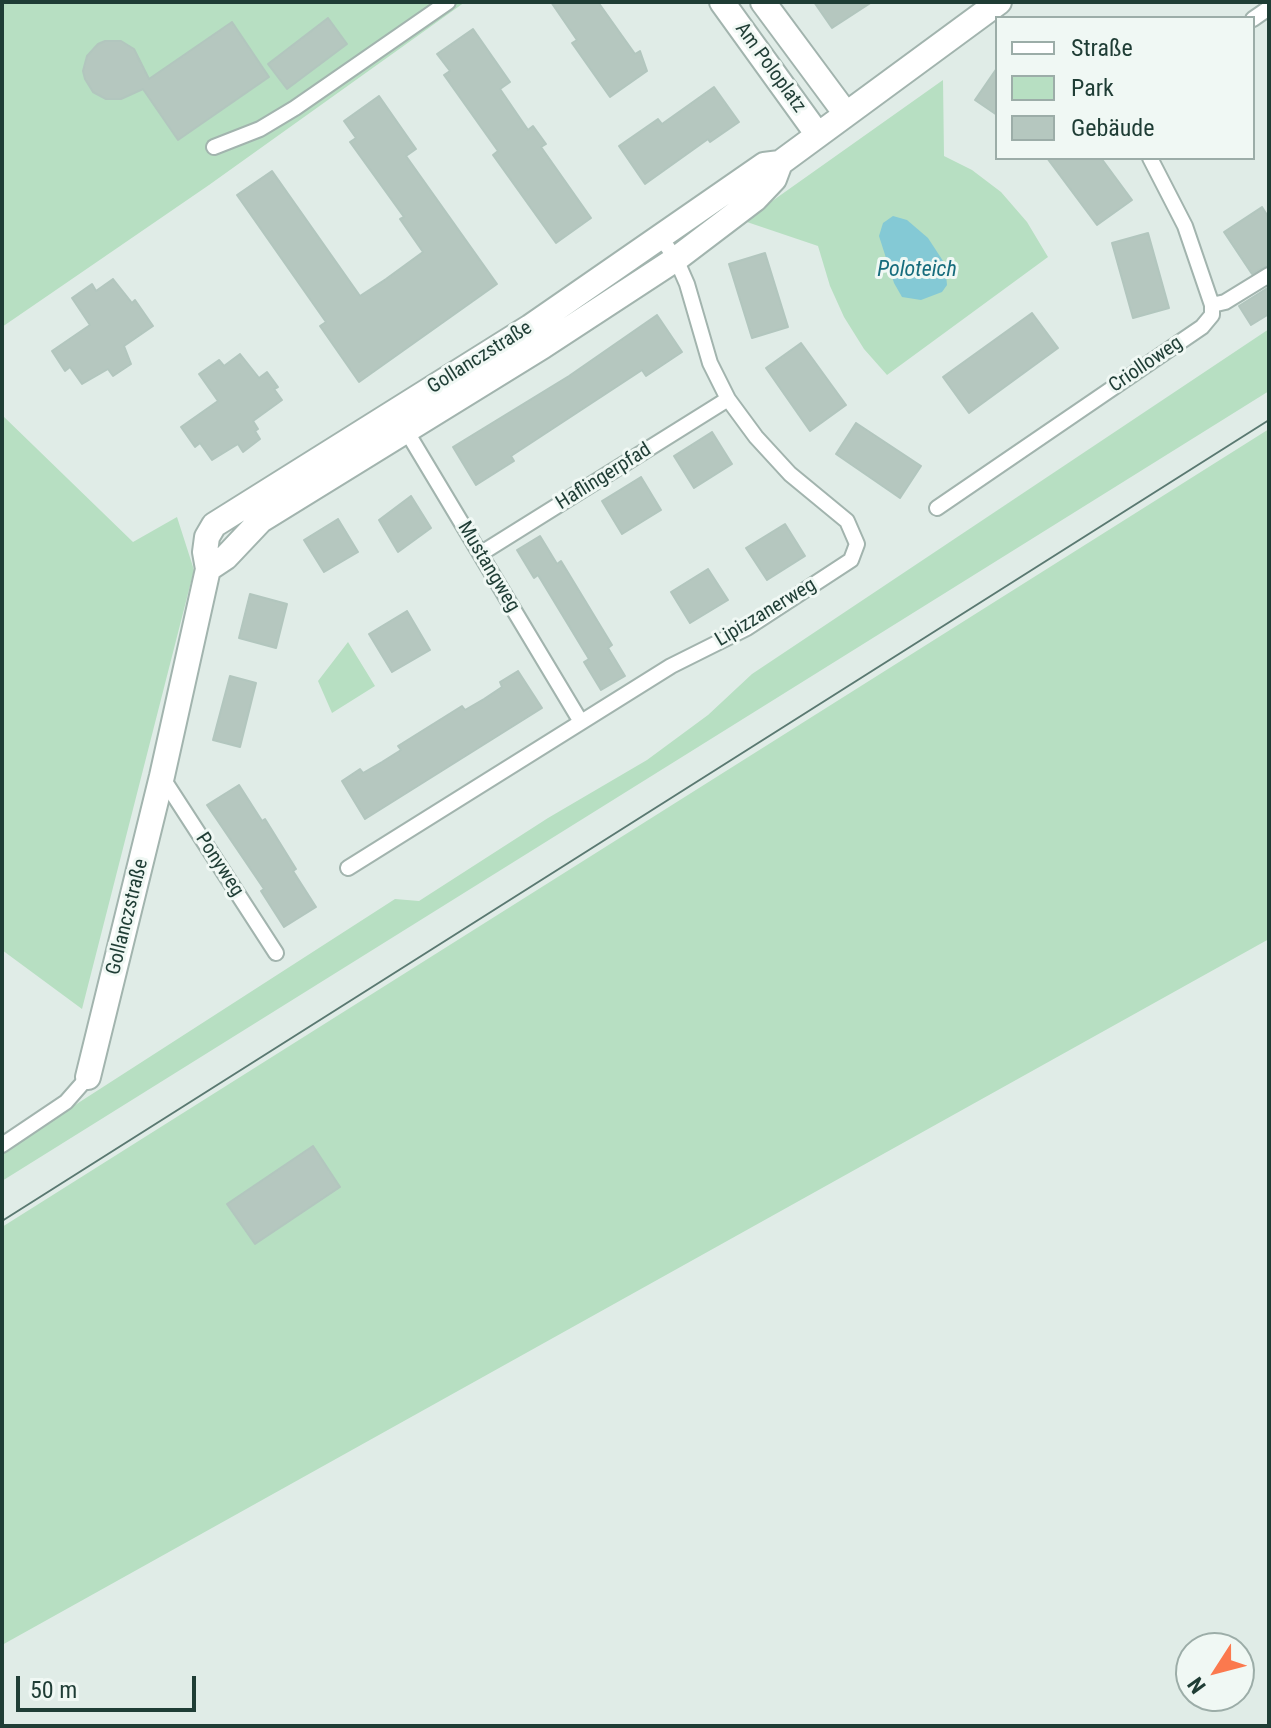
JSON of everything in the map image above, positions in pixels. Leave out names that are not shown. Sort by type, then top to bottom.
[{"type":"street","name":"Am Poloplatz","points":[[722,2],[818,135]]},
{"type":"street","name":"Am Poloplatz","points":[[763,2],[846,114]]},
{"type":"street","name":"Gollanczstraße","points":[[88,1077],[162,776],[208,569],[226,557],[261,520],[530,327],[764,165],[780,163],[992,13]]},
{"type":"street","name":"Gollanczstraße","points":[[401,422],[543,346],[676,259],[755,199],[774,179],[780,163]]},
{"type":"lane","points":[[214,147],[260,129],[295,108],[448,2]]},
{"type":"lane","points":[[1151,160],[1185,226],[1212,305],[1225,302],[1269,275]]},
{"type":"lane","name":"Lipizzanerweg","points":[[348,868],[671,666],[747,628],[851,560],[857,544],[847,521],[790,474],[756,437],[728,399],[710,363],[687,284],[676,259],[661,238]]},
{"type":"lane","name":"Criolloweg","points":[[937,508],[1202,327],[1212,315],[1212,305]]},
{"type":"lane","name":"Haflingerpfad","points":[[480,554],[728,399]]},
{"type":"lane","name":"Mustangweg","points":[[401,422],[581,722]]},
{"type":"lane","name":"Ponyweg","points":[[162,776],[276,953]]},
{"type":"lane","points":[[2,1145],[66,1102],[88,1077]]},
{"type":"green space","points":[[2,2],[465,2],[209,185],[2,327]]},
{"type":"green space","points":[[943,80],[944,156],[972,170],[1001,192],[1027,222],[1048,257],[887,375],[864,349],[844,317],[830,286],[818,246],[744,221]]},
{"type":"green space","points":[[1269,329],[1269,391],[2,1181],[2,1152],[395,899],[419,901],[548,818],[647,760],[708,715],[752,674]]},
{"type":"green space","points":[[2,415],[133,542],[177,517],[194,570],[82,1009],[2,950]]},
{"type":"green space","points":[[1269,429],[1269,939],[2,1645],[2,1227]]},
{"type":"green space","points":[[348,642],[375,686],[332,713],[318,681]]},
{"type":"water","name":"Poloteich","points":[[893,216],[907,220],[928,238],[945,264],[947,285],[942,292],[921,300],[902,297],[894,283],[879,236],[883,223]]},
{"type":"building","points":[[551,2],[598,2],[635,54],[640,51],[647,71],[610,97],[572,43],[577,40]]},
{"type":"building","points":[[814,2],[872,2],[832,28]]},
{"type":"building","points":[[328,18],[347,44],[287,89],[268,64]]},
{"type":"building","points":[[232,22],[269,77],[178,140],[143,89],[121,99],[106,99],[93,92],[85,79],[83,71],[87,56],[105,41],[121,41],[134,49],[149,79]]},
{"type":"building","points":[[473,29],[510,82],[500,89],[528,130],[533,126],[546,144],[541,147],[591,218],[556,243],[493,155],[498,151],[444,75],[450,71],[437,54]]},
{"type":"building","points":[[995,71],[995,114],[975,100]]},
{"type":"building","points":[[714,87],[739,122],[710,142],[708,139],[645,184],[619,146],[658,119],[662,124]]},
{"type":"building","points":[[379,96],[416,149],[406,156],[497,284],[359,382],[320,326],[326,322],[237,195],[272,171],[360,296],[386,279],[423,252],[400,219],[404,217],[350,142],[356,138],[344,121]]},
{"type":"building","points":[[1048,160],[1102,160],[1132,200],[1097,225]]},
{"type":"building","points":[[1262,207],[1269,218],[1269,265],[1252,274],[1224,232]]},
{"type":"building","points":[[1148,233],[1169,308],[1133,318],[1112,243]]},
{"type":"building","points":[[765,253],[788,327],[752,338],[729,264]]},
{"type":"building","points":[[113,279],[132,303],[135,300],[153,326],[124,346],[131,364],[113,376],[108,369],[82,384],[70,367],[65,371],[52,351],[90,325],[72,298],[92,284],[96,291]]},
{"type":"building","points":[[1269,287],[1269,314],[1251,325],[1239,306]]},
{"type":"building","points":[[1032,313],[1058,348],[969,413],[943,377]]},
{"type":"building","points":[[657,315],[682,352],[646,376],[642,370],[511,456],[514,461],[476,485],[453,447],[569,376]]},
{"type":"building","points":[[801,343],[846,405],[810,431],[766,368]]},
{"type":"building","points":[[240,354],[259,378],[267,372],[278,387],[274,389],[282,400],[253,421],[260,439],[243,452],[238,444],[212,460],[200,443],[195,447],[181,427],[218,401],[199,374],[219,360],[224,366]]},
{"type":"building","points":[[856,423],[921,466],[900,498],[836,454]]},
{"type":"building","points":[[712,432],[732,464],[694,488],[674,456]]},
{"type":"building","points":[[641,477],[661,510],[622,534],[602,501]]},
{"type":"building","points":[[411,496],[431,528],[398,552],[379,520]]},
{"type":"building","points":[[338,519],[358,552],[324,572],[304,540]]},
{"type":"building","points":[[785,524],[805,556],[767,580],[746,548]]},
{"type":"building","points":[[540,536],[557,564],[561,561],[612,645],[608,648],[625,676],[601,690],[584,662],[589,659],[538,575],[534,578],[517,550]]},
{"type":"building","points":[[708,569],[728,600],[690,623],[671,592]]},
{"type":"building","points":[[250,594],[287,604],[276,648],[239,638]]},
{"type":"building","points":[[407,611],[430,650],[392,672],[369,634]]},
{"type":"building","points":[[518,671],[542,708],[365,819],[342,781],[360,769],[363,773],[382,762],[401,750],[398,746],[462,706],[465,710],[484,699],[502,687],[500,682]]},
{"type":"building","points":[[230,676],[256,683],[240,747],[213,740]]},
{"type":"building","points":[[239,785],[262,821],[265,819],[316,907],[284,927],[261,891],[264,889],[207,805]]},
{"type":"building","points":[[313,1146],[340,1187],[255,1244],[227,1204]]},
{"type":"tram line","points":[[2,1221],[1269,420]]}]
